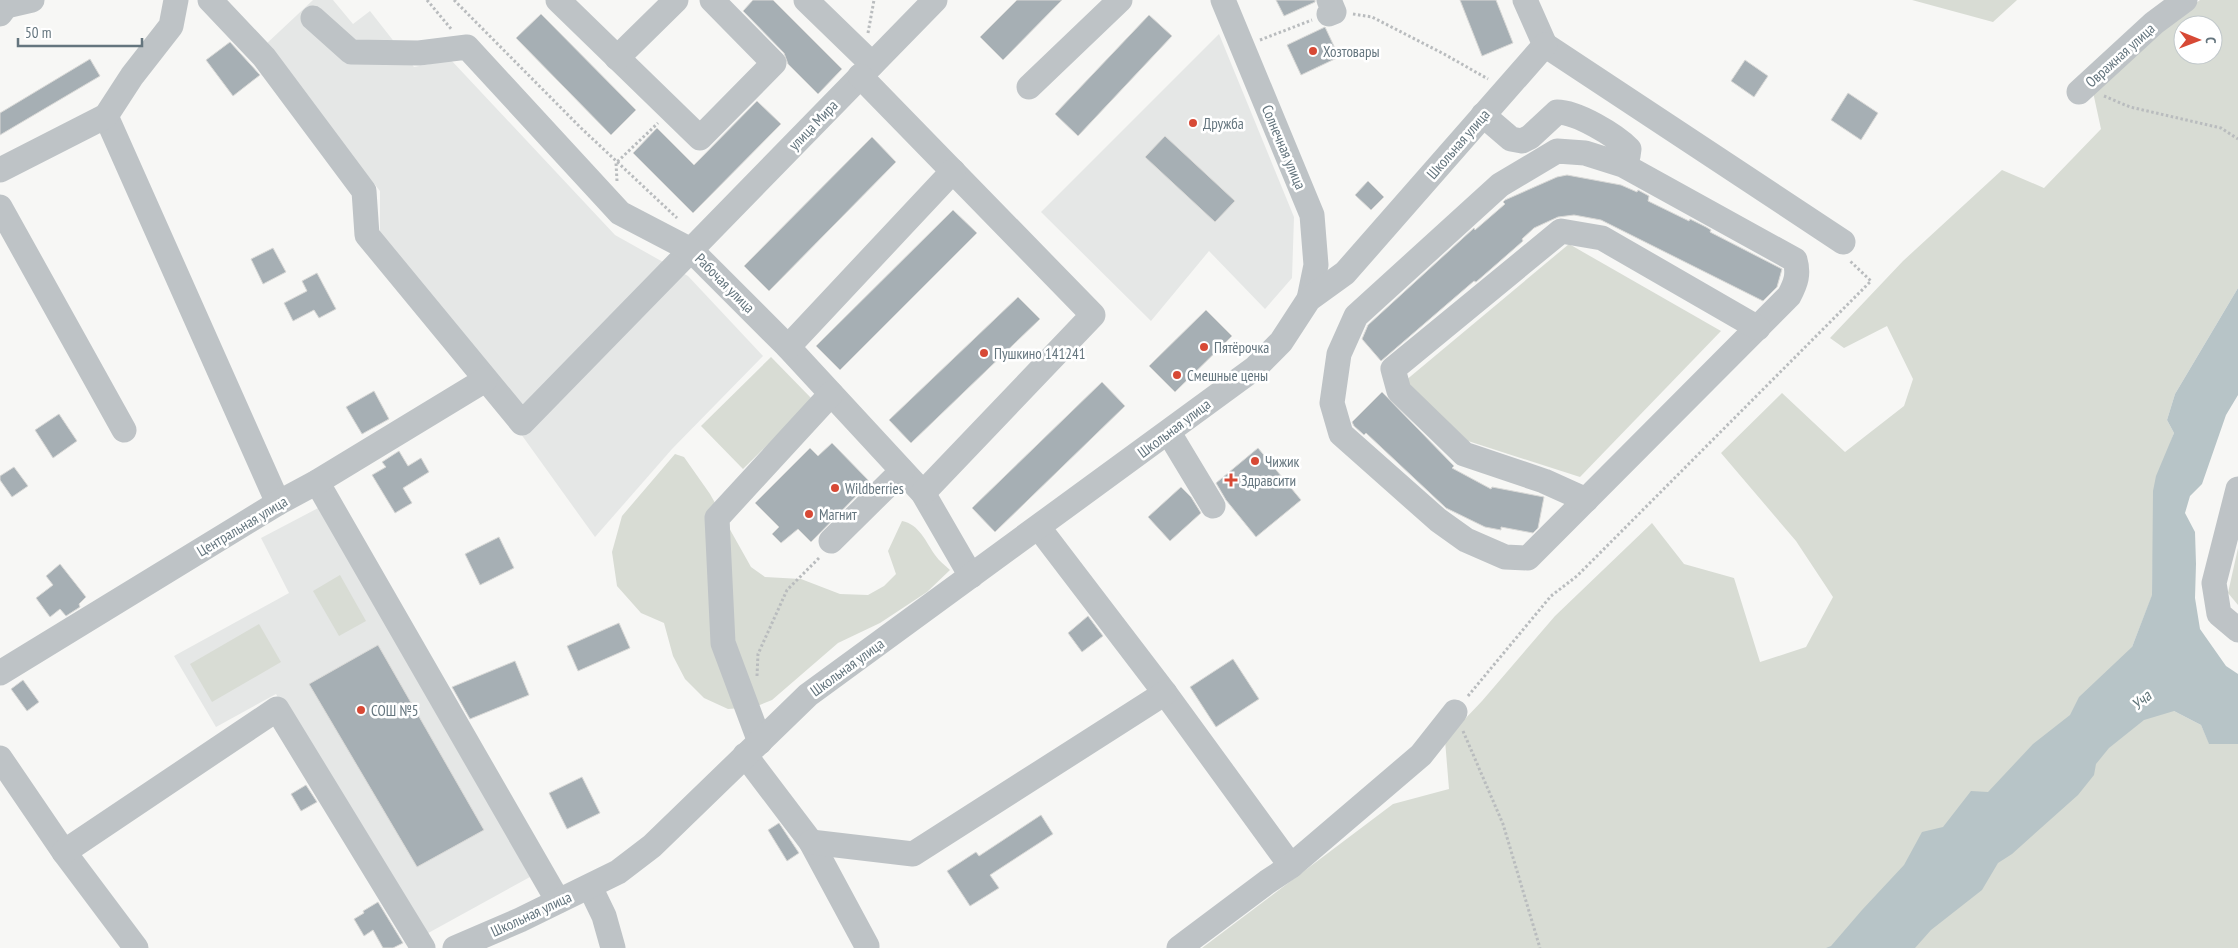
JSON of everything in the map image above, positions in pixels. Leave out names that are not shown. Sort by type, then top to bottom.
[{"type":"street","points":[[2,7],[32,0]]},
{"type":"street","points":[[0,170],[106,116],[132,76],[172,26],[176,0]]},
{"type":"street","points":[[210,0],[264,57],[364,191],[368,235],[485,380]]},
{"type":"street","points":[[558,0],[700,138],[774,63],[712,0]]},
{"type":"street","points":[[618,58],[676,0]]},
{"type":"street","points":[[806,0],[865,66],[953,172],[1093,315],[922,493]]},
{"type":"street","name":"улица Мира","points":[[485,380],[522,424],[691,250],[865,66],[935,0]]},
{"type":"street","points":[[1029,87],[1120,0]]},
{"type":"street","name":"Солнечная улица","points":[[1223,0],[1312,215],[1316,265],[1309,299]]},
{"type":"street","points":[[1525,0],[1545,46],[1843,242]]},
{"type":"street","name":"Овражная улица","points":[[2080,90],[2154,24],[2185,0]]},
{"type":"street","points":[[313,18],[351,52],[419,53],[467,47]]},
{"type":"street","name":"Школьная улица","points":[[455,948],[590,887],[618,872],[652,846],[808,695],[1169,433],[1255,368],[1282,342],[1309,299],[1344,273],[1545,46]]},
{"type":"street","name":"Рабочая улица","points":[[467,47],[620,213],[691,250],[788,347],[922,493],[971,576]]},
{"type":"street","points":[[1483,115],[1511,139],[1522,141],[1557,112],[1566,112],[1585,120],[1629,149],[1628,156],[1623,165]]},
{"type":"street","points":[[106,116],[278,503]]},
{"type":"street","points":[[1557,151],[1585,152],[1623,165],[1795,260],[1798,270],[1796,283],[1789,296],[1758,328],[1528,558],[1505,557],[1466,540],[1415,500],[1341,434],[1332,403],[1339,354],[1356,316],[1500,185],[1557,151]]},
{"type":"street","points":[[788,347],[953,172]]},
{"type":"street","points":[[0,207],[124,430]]},
{"type":"street","points":[[1586,500],[1544,481],[1464,454],[1399,391],[1393,369],[1561,230],[1602,238],[1758,328]]},
{"type":"street","name":"Центральная улица","points":[[0,674],[278,503],[317,482],[485,380]]},
{"type":"street","points":[[832,394],[717,518],[723,643],[752,748],[811,842],[867,946]]},
{"type":"street","points":[[1169,433],[1213,506]]},
{"type":"street","points":[[831,541],[902,471]]},
{"type":"street","points":[[317,482],[558,901]]},
{"type":"street","points":[[2238,489],[2214,583],[2219,614],[2238,630]]},
{"type":"street","points":[[1039,528],[1165,693],[1291,866]]},
{"type":"street","points":[[811,842],[913,854],[1165,693]]},
{"type":"street","points":[[64,852],[277,709],[423,948]]},
{"type":"street","points":[[1179,948],[1291,866],[1421,755],[1455,712]]},
{"type":"street","points":[[0,758],[64,852],[136,948]]},
{"type":"street","points":[[590,887],[604,916],[614,948]]},
{"type":"path","points":[[427,0],[467,47]]},
{"type":"path","points":[[865,66],[874,0]]},
{"type":"path","points":[[1242,46],[1331,8],[1372,17],[1444,54],[1506,90]]},
{"type":"path","points":[[2080,90],[2130,107],[2221,128],[2238,139]]},
{"type":"path","points":[[620,213],[616,163],[671,110]]},
{"type":"path","points":[[1540,948],[1503,824],[1455,712],[1551,596],[1577,576],[1871,282],[1841,252],[1843,242]]},
{"type":"path","points":[[756,679],[758,654],[787,590],[817,561],[831,541]]},
{"type":"shaded area","points":[[313,0],[333,0],[353,24],[370,11],[414,67],[451,60],[615,235],[688,276],[763,356],[672,449],[595,537],[380,238],[380,191],[264,46]]},
{"type":"shaded area","points":[[1912,0],[2017,0],[1993,22]]},
{"type":"shaded area","points":[[2200,0],[2238,0],[2238,288],[2175,394],[2167,420],[2174,433],[2163,463],[2153,560],[2152,596],[2132,647],[2174,711],[2201,725],[2209,743],[2238,744],[2238,948],[1202,948],[1393,804],[1449,789],[1445,740],[1482,701],[1555,616],[1652,523],[1684,564],[1734,578],[1760,662],[1806,647],[1833,597],[1796,541],[1721,453],[1782,393],[1845,452],[1904,406],[1913,379],[1887,326],[1844,348],[1830,338],[1903,261],[2002,170],[2044,188],[2101,129],[2093,92],[2173,20],[2173,65],[2223,65],[2223,15],[2180,15]]},
{"type":"shaded area","name":"Дружба","points":[[1219,34],[1294,217],[1292,278],[1265,309],[1209,251],[1151,321],[1041,212]]},
{"type":"shaded area","points":[[1569,244],[1721,331],[1580,477],[1468,441],[1405,381]]},
{"type":"shaded area","points":[[771,357],[813,400],[743,469],[701,426]]},
{"type":"shaded area","points":[[675,454],[684,457],[710,494],[751,567],[765,577],[801,579],[840,594],[868,595],[884,586],[896,574],[888,551],[902,521],[918,530],[937,557],[950,570],[927,592],[880,623],[838,643],[772,700],[755,707],[728,709],[704,698],[685,679],[673,656],[664,623],[641,613],[617,586],[612,552],[622,516]]},
{"type":"shaded area","name":"СОШ №5","points":[[322,506],[530,877],[421,937],[276,694],[216,727],[174,656],[289,593],[261,538]]},
{"type":"shaded area","points":[[2238,548],[2238,605],[2228,593]]},
{"type":"shaded area","points":[[340,575],[366,621],[339,636],[313,591]]},
{"type":"shaded area","points":[[259,624],[281,662],[212,702],[190,664]]},
{"type":"water","name":"Уча","points":[[2238,288],[2238,395],[2226,415],[2202,484],[2190,496],[2185,513],[2195,532],[2195,598],[2200,629],[2226,666],[2238,674],[2238,744],[2209,744],[2201,725],[2174,711],[2144,720],[2109,748],[2096,764],[2094,775],[2078,795],[2012,854],[1998,863],[1982,890],[1931,930],[1915,948],[1826,948],[1831,946],[1904,865],[1922,832],[1943,827],[1971,791],[1988,792],[2033,744],[2070,715],[2079,697],[2132,647],[2152,595],[2153,491],[2156,476],[2174,433],[2167,420],[2175,394]]},
{"type":"building","points":[[753,0],[773,0],[842,69],[818,94],[788,64],[784,53],[743,11]]},
{"type":"building","points":[[1017,0],[1062,0],[1003,60],[980,37]]},
{"type":"building","points":[[1276,0],[1315,0],[1315,2],[1284,16]]},
{"type":"building","points":[[1460,0],[1496,0],[1513,43],[1482,56]]},
{"type":"building","points":[[541,14],[636,110],[611,135],[516,38]]},
{"type":"building","points":[[1149,15],[1172,36],[1078,136],[1055,114]]},
{"type":"building","name":"Хозтовары","points":[[1325,27],[1339,57],[1301,75],[1287,45]]},
{"type":"building","points":[[230,42],[260,75],[233,96],[206,60]]},
{"type":"building","points":[[90,59],[100,76],[0,135],[0,113]]},
{"type":"building","points":[[1745,60],[1768,76],[1754,97],[1731,81]]},
{"type":"building","points":[[1848,93],[1878,113],[1861,140],[1831,120]]},
{"type":"building","points":[[757,101],[781,124],[693,213],[633,153],[657,128],[694,165]]},
{"type":"building","points":[[1165,136],[1235,201],[1215,222],[1145,157]]},
{"type":"building","points":[[872,137],[896,162],[769,291],[744,266]]},
{"type":"building","points":[[1567,175],[1621,185],[1637,192],[1638,190],[1649,196],[1648,201],[1706,227],[1711,230],[1710,232],[1782,269],[1777,287],[1763,301],[1601,220],[1574,215],[1558,217],[1534,228],[1522,239],[1523,241],[1476,282],[1474,281],[1381,361],[1362,339],[1368,325],[1474,228],[1475,230],[1505,204],[1503,202],[1505,200],[1557,177]]},
{"type":"building","points":[[1368,181],[1384,197],[1371,210],[1355,195]]},
{"type":"building","points":[[953,210],[977,233],[840,370],[816,346]]},
{"type":"building","points":[[273,248],[286,272],[263,284],[251,259]]},
{"type":"building","points":[[317,273],[336,309],[319,318],[314,310],[293,321],[284,303],[307,291],[302,281]]},
{"type":"building","points":[[1018,297],[1040,319],[911,443],[889,420]]},
{"type":"building","points":[[1206,310],[1232,336],[1175,392],[1149,366]]},
{"type":"building","points":[[1102,382],[1125,406],[995,532],[972,508]]},
{"type":"building","points":[[374,391],[389,419],[362,434],[346,407]]},
{"type":"building","points":[[1382,392],[1454,466],[1452,468],[1491,489],[1492,487],[1544,497],[1538,528],[1533,533],[1501,527],[1501,530],[1485,527],[1446,508],[1366,433],[1364,435],[1354,426],[1352,422]]},
{"type":"building","points":[[59,414],[77,441],[53,458],[35,430]]},
{"type":"building","points":[[832,443],[870,482],[811,542],[798,529],[781,543],[772,534],[779,527],[755,503],[810,448],[818,456]]},
{"type":"building","points":[[1258,448],[1301,500],[1256,537],[1226,500],[1216,483]]},
{"type":"building","points":[[399,451],[408,466],[421,458],[429,472],[403,488],[412,503],[395,513],[372,475],[386,467],[382,462]]},
{"type":"building","points":[[14,467],[28,486],[12,497],[0,480],[0,476]]},
{"type":"building","points":[[1181,487],[1191,497],[1201,513],[1170,541],[1148,517]]},
{"type":"building","points":[[499,537],[514,568],[480,585],[465,554]]},
{"type":"building","points":[[60,564],[86,597],[79,604],[80,607],[66,616],[60,609],[50,617],[36,598],[53,585],[46,576]]},
{"type":"building","points":[[1088,616],[1103,636],[1082,652],[1068,633]]},
{"type":"building","points":[[619,623],[630,648],[578,671],[567,646]]},
{"type":"building","points":[[378,645],[484,830],[417,867],[309,684]]},
{"type":"building","points":[[1233,659],[1259,699],[1216,727],[1190,687]]},
{"type":"building","points":[[515,661],[529,695],[470,719],[452,687]]},
{"type":"building","points":[[23,680],[39,702],[27,711],[11,689]]},
{"type":"building","points":[[582,777],[600,813],[567,829],[549,793]]},
{"type":"building","points":[[306,785],[317,802],[301,811],[291,794]]},
{"type":"building","points":[[1041,815],[1053,834],[990,875],[999,888],[970,906],[947,871],[976,852],[979,856]]},
{"type":"building","points":[[779,823],[799,853],[787,861],[768,830]]},
{"type":"building","points":[[378,902],[403,943],[393,948],[383,948],[373,930],[364,936],[354,919]]},
{"type":"place","name":"Хозтовары","points":[[1313,51]]},
{"type":"place","name":"Дружба","points":[[1193,123]]},
{"type":"place","name":"Пятёрочка","points":[[1204,347]]},
{"type":"place","name":"Пушкино 141241","points":[[984,353]]},
{"type":"place","name":"Смешные цены","points":[[1177,375]]},
{"type":"place","name":"Чижик","points":[[1255,461]]},
{"type":"place","name":"Здравсити","points":[[1231,480]]},
{"type":"place","name":"Wildberries","points":[[835,488]]},
{"type":"place","name":"Магнит","points":[[809,514]]},
{"type":"place","name":"СОШ №5","points":[[361,710]]}]
